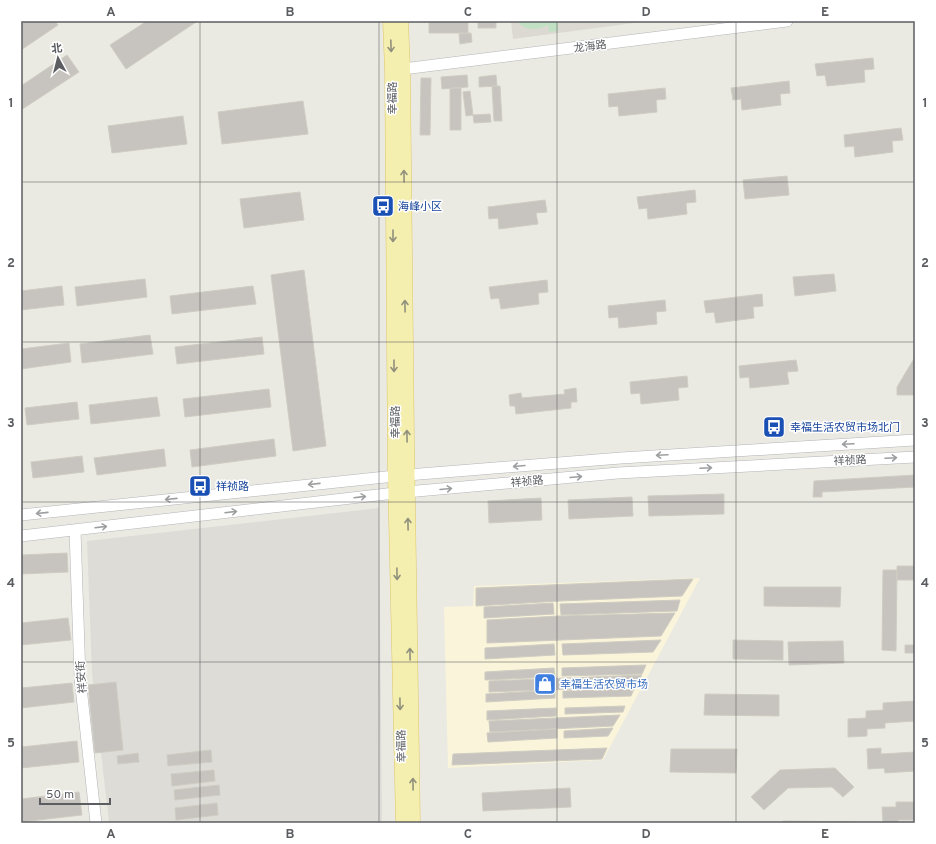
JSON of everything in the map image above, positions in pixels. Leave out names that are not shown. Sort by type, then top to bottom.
[{"type":"main road","name":"幸福路","points":[[390,21],[398,70]]},
{"type":"main road","name":"幸福路","points":[[401,21],[398,70],[402,823]]},
{"type":"main road","name":"幸福路","points":[[401,493],[413,823]]},
{"type":"street","name":"龙海路","points":[[398,70],[787,21]]},
{"type":"street","name":"祥祯路","points":[[21,515],[401,475],[621,458],[915,440]]},
{"type":"street","name":"祥祯路","points":[[21,536],[401,493],[618,473],[915,456]]},
{"type":"street","name":"祥安街","points":[[75,530],[80,678],[96,823]]},
{"type":"shaded area","points":[[511,21],[649,21],[513,39]]},
{"type":"shaded area","points":[[379,508],[382,823],[109,823],[92,673],[87,541]]},
{"type":"shaded area","name":"幸福生活农贸市场","points":[[700,578],[603,760],[448,768],[444,607],[473,606],[474,586]]},
{"type":"green space","points":[[517,21],[558,21],[558,31],[549,32],[548,25],[531,29],[524,27]]},
{"type":"building","points":[[24,21],[55,21],[58,25],[21,50],[21,23]]},
{"type":"building","points":[[147,21],[196,22],[126,69],[110,45]]},
{"type":"building","points":[[478,21],[496,21],[496,28],[478,28]]},
{"type":"building","points":[[429,22],[468,22],[468,33],[429,33]]},
{"type":"building","points":[[471,33],[472,42],[460,44],[459,34]]},
{"type":"building","points":[[67,55],[79,72],[21,110],[21,86]]},
{"type":"building","points":[[873,58],[874,69],[864,70],[865,82],[827,86],[825,75],[817,76],[815,64]]},
{"type":"building","points":[[467,75],[468,87],[442,89],[441,77]]},
{"type":"building","points":[[496,75],[497,86],[479,87],[479,77]]},
{"type":"building","points":[[421,78],[431,78],[430,135],[420,135]]},
{"type":"building","points":[[789,81],[790,93],[780,94],[781,105],[742,110],[741,99],[733,100],[731,88]]},
{"type":"building","points":[[492,86],[500,86],[502,121],[494,121]]},
{"type":"building","points":[[450,88],[461,88],[461,130],[450,130]]},
{"type":"building","points":[[665,88],[666,99],[656,100],[657,112],[619,116],[618,106],[609,107],[608,94]]},
{"type":"building","points":[[470,91],[473,115],[466,116],[463,92]]},
{"type":"building","points":[[303,101],[308,134],[222,144],[218,112]]},
{"type":"building","points":[[490,114],[491,122],[474,123],[473,115]]},
{"type":"building","points":[[183,116],[187,144],[112,153],[108,126]]},
{"type":"building","points":[[901,128],[903,140],[892,141],[893,152],[855,157],[854,146],[845,147],[844,135]]},
{"type":"building","points":[[787,176],[789,195],[745,199],[743,180]]},
{"type":"building","points":[[695,190],[696,202],[686,203],[687,214],[648,219],[647,208],[639,209],[637,197]]},
{"type":"building","points":[[300,192],[304,220],[244,228],[240,199]]},
{"type":"building","points":[[545,200],[547,212],[536,213],[538,224],[499,229],[498,218],[489,219],[488,207]]},
{"type":"building","points":[[304,270],[326,446],[293,451],[271,275]]},
{"type":"building","points":[[834,274],[836,291],[795,296],[793,277]]},
{"type":"building","points":[[145,279],[147,297],[77,306],[75,287]]},
{"type":"building","points":[[547,280],[548,292],[538,293],[539,304],[501,309],[499,298],[491,299],[489,287]]},
{"type":"building","points":[[62,286],[64,305],[21,310],[21,291]]},
{"type":"building","points":[[253,286],[256,304],[172,314],[170,296]]},
{"type":"building","points":[[762,294],[763,306],[753,307],[754,318],[716,323],[714,312],[706,313],[704,301]]},
{"type":"building","points":[[665,300],[666,311],[656,312],[657,324],[619,328],[618,317],[609,318],[608,306]]},
{"type":"building","points":[[150,335],[153,354],[82,363],[80,344]]},
{"type":"building","points":[[262,337],[264,354],[177,364],[175,347]]},
{"type":"building","points":[[69,343],[71,362],[21,369],[21,349]]},
{"type":"building","points":[[915,357],[915,395],[897,395],[897,387]]},
{"type":"building","points":[[796,360],[798,371],[787,372],[789,384],[750,388],[749,377],[740,378],[739,366]]},
{"type":"building","points":[[687,376],[688,387],[678,388],[679,400],[641,404],[640,393],[631,394],[630,382]]},
{"type":"building","points":[[576,388],[577,402],[571,402],[571,408],[516,414],[515,406],[510,406],[509,395],[521,393],[522,398],[565,394],[564,390]]},
{"type":"building","points":[[269,389],[271,407],[185,417],[183,399]]},
{"type":"building","points":[[157,397],[160,416],[91,424],[89,405]]},
{"type":"building","points":[[77,402],[79,419],[27,425],[25,408]]},
{"type":"building","points":[[274,439],[276,456],[192,467],[190,450]]},
{"type":"building","points":[[164,449],[166,466],[97,475],[94,458]]},
{"type":"building","points":[[82,456],[84,472],[33,478],[31,462]]},
{"type":"building","points":[[915,475],[915,487],[822,492],[822,497],[813,497],[814,481]]},
{"type":"building","points":[[724,494],[724,514],[649,516],[648,496]]},
{"type":"building","points":[[632,497],[633,516],[569,519],[568,500]]},
{"type":"building","points":[[541,498],[542,520],[489,523],[488,501]]},
{"type":"building","points":[[67,553],[68,572],[21,574],[21,555]]},
{"type":"building","points":[[897,566],[915,566],[915,580],[897,580]]},
{"type":"building","points":[[883,570],[897,570],[896,651],[882,650]]},
{"type":"building","points":[[693,579],[682,596],[476,606],[476,588]]},
{"type":"building","points":[[764,587],[841,587],[840,607],[764,606]]},
{"type":"building","points":[[680,600],[677,611],[561,615],[560,604]]},
{"type":"building","points":[[553,603],[554,614],[484,618],[484,607]]},
{"type":"building","points":[[675,613],[661,636],[487,643],[487,620],[559,616]]},
{"type":"building","points":[[68,618],[71,640],[21,645],[21,623]]},
{"type":"building","points":[[661,640],[653,652],[563,655],[562,644]]},
{"type":"building","points":[[733,640],[783,641],[783,660],[733,659]]},
{"type":"building","points":[[843,641],[844,663],[789,665],[788,642]]},
{"type":"building","points":[[554,644],[555,655],[485,659],[485,648]]},
{"type":"building","points":[[905,645],[915,645],[915,653],[905,653]]},
{"type":"building","points":[[646,665],[642,674],[562,676],[562,668]]},
{"type":"building","points":[[554,668],[555,677],[485,680],[485,672]]},
{"type":"building","points":[[642,675],[634,687],[489,692],[489,681]]},
{"type":"building","points":[[116,682],[123,750],[95,753],[88,685]]},
{"type":"building","points":[[72,683],[74,702],[21,708],[21,688]]},
{"type":"building","points":[[634,689],[631,696],[563,698],[563,691]]},
{"type":"building","points":[[555,690],[555,698],[486,702],[486,694]]},
{"type":"building","points":[[705,694],[779,695],[779,716],[704,715]]},
{"type":"building","points":[[915,701],[915,721],[885,723],[885,728],[867,729],[867,736],[848,737],[848,719],[866,718],[866,711],[883,710],[883,703]]},
{"type":"building","points":[[625,706],[623,712],[565,714],[565,708]]},
{"type":"building","points":[[556,708],[556,716],[487,720],[487,711]]},
{"type":"building","points":[[620,715],[613,726],[490,732],[489,721]]},
{"type":"building","points":[[613,728],[608,736],[564,738],[564,731]]},
{"type":"building","points":[[557,729],[557,738],[488,742],[487,733]]},
{"type":"building","points":[[77,741],[79,762],[21,768],[21,747]]},
{"type":"building","points":[[607,748],[602,759],[452,765],[453,754]]},
{"type":"building","points":[[881,748],[881,754],[915,752],[915,771],[885,773],[884,768],[868,769],[867,749]]},
{"type":"building","points":[[671,749],[737,749],[736,773],[670,772]]},
{"type":"building","points":[[211,750],[212,762],[168,766],[167,755]]},
{"type":"building","points":[[138,753],[139,762],[118,764],[117,756]]},
{"type":"building","points":[[835,768],[854,787],[843,797],[832,787],[788,788],[764,810],[751,797],[780,770]]},
{"type":"building","points":[[214,770],[215,781],[172,786],[171,774]]},
{"type":"building","points":[[219,785],[220,795],[175,800],[174,790]]},
{"type":"building","points":[[570,788],[571,807],[483,811],[482,793]]},
{"type":"building","points":[[79,792],[82,815],[21,822],[21,799]]},
{"type":"building","points":[[896,802],[915,802],[915,820],[898,820],[898,823],[883,823],[882,807],[896,807]]},
{"type":"building","points":[[217,803],[218,815],[176,820],[175,808]]},
{"type":"building","points":[[783,821],[856,822],[856,823],[783,823]]},
{"type":"place","name":"海峰小区","points":[[383,206]]},
{"type":"place","name":"幸福生活农贸市场北门","points":[[774,427]]},
{"type":"place","name":"祥祯路","points":[[200,486]]},
{"type":"place","name":"幸福生活农贸市场","points":[[545,684]]}]
